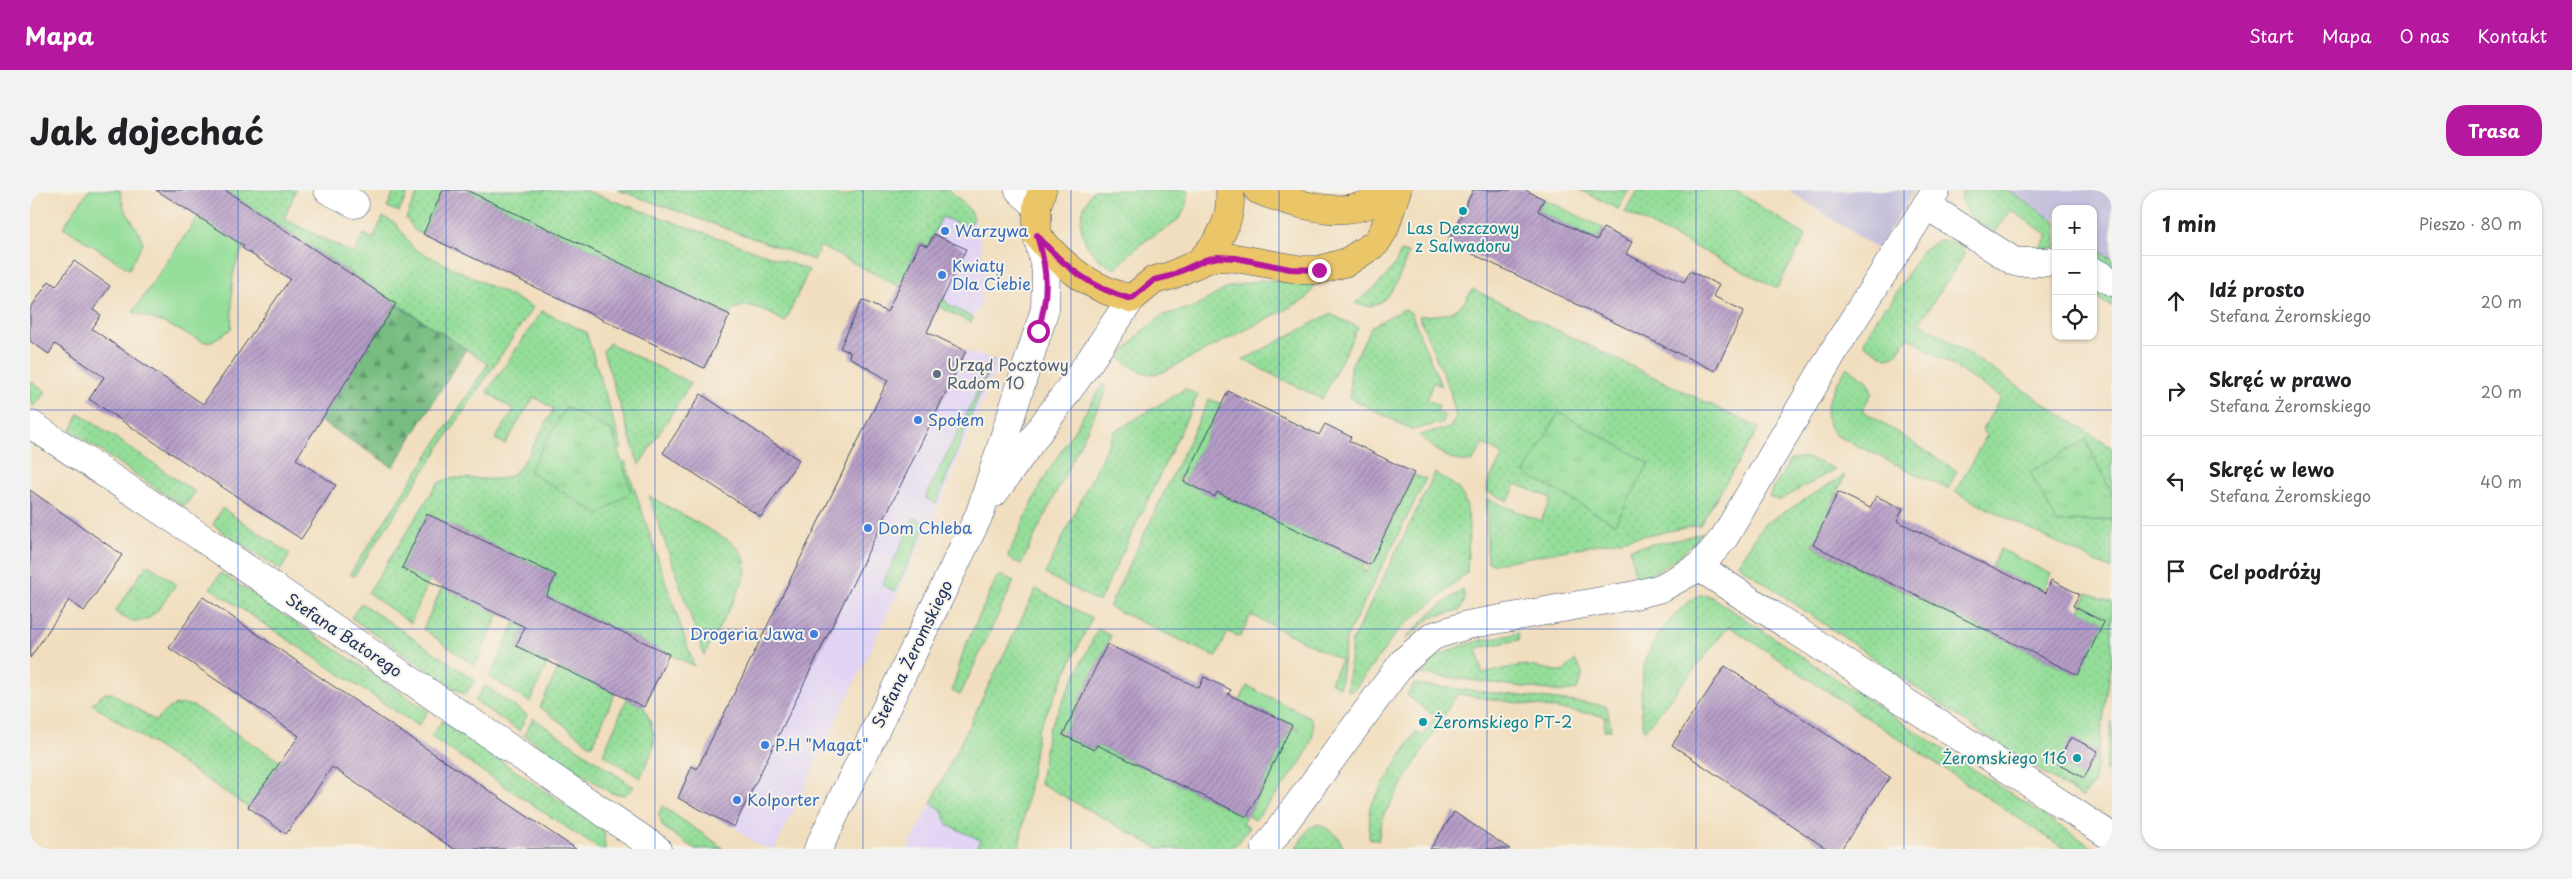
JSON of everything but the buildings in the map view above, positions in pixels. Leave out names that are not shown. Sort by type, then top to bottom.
[{"type":"main road","name":"Stefana Żeromskiego","points":[[1198,262],[1212,250],[1226,225],[1230,190]]},
{"type":"main road","points":[[1258,190],[1311,206],[1342,210],[1373,204],[1390,190]]},
{"type":"main road","name":"Stefana Żeromskiego","points":[[1131,299],[1154,280],[1170,276],[1198,262],[1218,257],[1236,258],[1302,270],[1319,270],[1347,262],[1376,242],[1384,230],[1397,190]]},
{"type":"main road","name":"Stefana Żeromskiego","points":[[1033,195],[1037,235]]},
{"type":"main road","points":[[1037,235],[1052,254],[1079,276],[1108,293],[1131,299]]},
{"type":"street","points":[[328,190],[355,204]]},
{"type":"street","points":[[1265,849],[1403,662],[1433,636],[1467,625],[1635,595],[1661,588],[1699,567],[1733,524],[1838,344],[1931,198],[2015,262],[2052,262]]},
{"type":"street","name":"Stefana Żeromskiego","points":[[818,849],[980,513],[1044,309],[1046,270],[1037,235]]},
{"type":"street","points":[[2097,273],[2112,282]]},
{"type":"street","name":"Stefana Żeromskiego","points":[[980,513],[1091,359],[1131,299]]},
{"type":"street","name":"Stefana Batorego","points":[[30,424],[192,531],[656,849]]},
{"type":"street","points":[[1699,567],[2112,837]]},
{"type":"shaded area","points":[[1789,190],[1915,190],[1877,249]]},
{"type":"shaded area","points":[[2007,190],[2112,190],[2112,259],[2097,250],[2097,205],[2052,205],[2052,219]]},
{"type":"shaded area","points":[[942,217],[968,228],[974,219],[979,232],[984,273],[981,304],[973,318],[949,305],[943,298],[905,274],[920,243],[927,246]]},
{"type":"shaded area","points":[[965,351],[999,361],[935,515],[775,849],[759,846],[734,827]]},
{"type":"shaded area","points":[[931,803],[941,809],[948,825],[980,840],[976,849],[908,849]]},
{"type":"green space","points":[[89,190],[120,190],[124,206],[143,243],[129,269],[63,227]]},
{"type":"green space","points":[[216,190],[264,216],[243,249],[235,267],[232,286],[231,329],[212,341],[204,342],[164,323],[133,312]]},
{"type":"green space","points":[[225,190],[296,190],[284,219],[354,254],[364,234],[373,239],[383,217],[395,223],[414,249],[533,307],[354,576],[350,574],[488,364]]},
{"type":"green space","points":[[395,190],[409,190],[399,212],[387,207]]},
{"type":"green space","points":[[419,190],[443,190],[423,234],[415,231],[406,218]]},
{"type":"green space","points":[[466,190],[583,190],[809,270],[785,322],[764,311],[749,306],[735,309],[730,315]]},
{"type":"green space","points":[[618,190],[830,190],[836,195],[846,196],[856,190],[949,190],[969,209],[974,219],[968,228],[942,217],[928,246],[919,243],[905,274],[945,293],[943,298],[949,305],[973,318],[971,323],[820,246],[814,260]]},
{"type":"green space","points":[[1094,190],[1189,190],[1184,211],[1179,218],[1169,227],[1141,244],[1116,269],[1094,255],[1083,235],[1082,213]]},
{"type":"green space","points":[[1580,190],[1629,190],[1618,209]]},
{"type":"green space","points":[[1638,190],[1735,190],[1806,236],[1777,288],[1625,212]]},
{"type":"green space","points":[[1963,190],[2007,190],[2052,219],[2052,248],[2039,249],[2048,235],[2011,210],[1995,233],[1969,216],[1961,199]]},
{"type":"green space","points":[[1544,199],[1603,228],[1597,240],[1538,211]]},
{"type":"green space","points":[[1940,240],[1959,243],[1964,252],[1963,257],[1920,322],[2112,448],[2112,495],[2086,440],[2057,523],[2112,519],[2112,570],[1955,492],[1987,435],[1982,430],[2001,397],[1908,337],[1895,356],[1886,358],[1864,344],[1885,305],[1888,307],[1921,251]]},
{"type":"green space","points":[[2097,250],[2112,259],[2112,268],[2097,259]]},
{"type":"green space","points":[[1401,251],[1408,253],[1396,283],[1384,300],[1366,306],[1355,303],[1388,274]]},
{"type":"green space","points":[[1261,280],[1315,285],[1306,299],[1163,372],[1157,374],[1145,373],[1119,358],[1141,332],[1163,315],[1194,307],[1229,287]]},
{"type":"green space","points":[[2097,288],[2112,297],[2112,307],[2097,298]]},
{"type":"green space","points":[[1472,289],[1759,428],[1700,525],[1493,564],[1487,561],[1487,499],[1541,521],[1551,498],[1516,484],[1509,501],[1487,492],[1488,482],[1503,455],[1483,444],[1473,461],[1458,461],[1444,455],[1419,435],[1450,428],[1456,417],[1450,391],[1419,316],[1445,314],[1457,309]]},
{"type":"green space","points":[[396,304],[466,349],[393,467],[320,421]]},
{"type":"green space","points":[[1404,309],[1411,313],[1441,386],[1433,382],[1427,400],[1439,405],[1437,412],[1445,416],[1443,422],[1413,430],[1350,398],[1350,368],[1372,326]]},
{"type":"green space","points":[[542,311],[586,332],[622,448],[619,450],[612,431],[566,407],[631,491],[622,463],[625,461],[694,666],[546,596],[556,575],[428,514],[402,568],[429,581],[411,623],[368,593],[437,484],[454,478],[506,478],[518,469],[529,453],[554,409],[534,397],[505,444],[495,439],[514,410],[487,392]]},
{"type":"green space","points":[[1330,314],[1358,327],[1322,399],[1243,360]]},
{"type":"green space","points":[[609,343],[691,383],[639,465],[603,351]]},
{"type":"green space","points":[[993,360],[936,504],[925,498]]},
{"type":"green space","points":[[1847,367],[1868,381],[1872,393],[1862,410],[1957,471],[1948,489],[1835,435],[1829,426],[1827,409],[1832,392]]},
{"type":"green space","points":[[30,381],[46,392],[34,406],[30,403]]},
{"type":"green space","points":[[1103,384],[1106,391],[1021,564],[1009,559],[1008,555],[1042,482]]},
{"type":"green space","points":[[1185,389],[1198,395],[1099,602],[1045,574],[1114,432]]},
{"type":"green space","points":[[1209,399],[1222,404],[1185,480],[1178,476],[1177,479],[1215,497],[1217,492],[1366,563],[1362,570],[1366,572],[1413,475],[1426,479],[1346,638],[1340,687],[1330,682],[1341,660],[1251,615],[1240,637],[1228,632],[1216,657],[1109,607]]},
{"type":"green space","points":[[566,407],[612,431],[631,491],[599,515],[529,471]]},
{"type":"green space","points":[[1559,412],[1649,463],[1615,524],[1525,473]]},
{"type":"green space","points":[[79,413],[195,492],[184,507],[71,431]]},
{"type":"green space","points":[[2086,440],[2112,495],[2112,519],[2057,523],[2030,472]]},
{"type":"green space","points":[[1808,458],[1835,469],[1779,501],[1769,496],[1790,460]]},
{"type":"green space","points":[[1435,473],[1455,486],[1462,494],[1466,504],[1469,527],[1467,573],[1399,630],[1353,691],[1347,690],[1352,641]]},
{"type":"green space","points":[[1845,475],[1813,546],[2078,675],[2104,622],[2080,610],[2088,593],[2112,602],[2112,659],[2094,783],[2082,798],[1994,741],[1740,566],[1738,563],[1763,525]]},
{"type":"green space","points":[[649,496],[730,542],[738,548],[745,560],[746,570],[740,587],[704,655]]},
{"type":"green space","points":[[222,508],[290,554],[281,570],[213,525]]},
{"type":"green space","points":[[914,518],[927,524],[895,591],[882,585]]},
{"type":"green space","points":[[1703,532],[1673,561],[1664,567],[1635,578],[1630,548],[1682,539]]},
{"type":"green space","points":[[2000,549],[2051,574],[2042,591],[1991,567]]},
{"type":"green space","points":[[147,564],[176,584],[152,616],[136,621],[126,619],[115,612]]},
{"type":"green space","points":[[221,573],[428,711],[418,726],[210,588]]},
{"type":"green space","points":[[1003,576],[1014,581],[960,695],[952,691],[964,649],[997,577]]},
{"type":"green space","points":[[442,587],[499,614],[475,666],[423,629]]},
{"type":"green space","points":[[1036,589],[1092,618],[1038,730],[1019,849],[976,849],[980,840],[948,825],[941,809],[931,803]]},
{"type":"green space","points":[[1463,589],[1465,600],[1460,610],[1432,617],[1405,639],[1431,613]]},
{"type":"green space","points":[[1705,594],[2095,849],[2065,849],[1729,626],[1644,731],[1641,707],[1642,682],[1651,647],[1657,637],[1683,607],[1693,599]]},
{"type":"green space","points":[[361,603],[475,680],[465,695],[351,618]]},
{"type":"green space","points":[[515,622],[525,626],[516,647],[548,662],[530,702],[490,677]]},
{"type":"green space","points":[[1098,629],[1111,636],[1065,732],[1058,729],[1056,731],[1094,750],[1097,745],[1246,817],[1242,824],[1250,827],[1238,843],[1228,849],[1159,849],[1040,783],[1048,731]]},
{"type":"green space","points":[[1518,633],[1519,640],[1477,648],[1482,673],[1524,665],[1563,672],[1575,660],[1583,674],[1577,689],[1563,692],[1421,674],[1430,664],[1453,650],[1478,641]]},
{"type":"green space","points":[[559,667],[615,693],[592,746],[540,707]]},
{"type":"green space","points":[[1414,684],[1602,705],[1607,707],[1611,730],[1604,730],[1605,716],[1457,694],[1383,816],[1378,841],[1369,838],[1370,806],[1416,732],[1423,736],[1435,717],[1407,695]]},
{"type":"green space","points":[[485,686],[527,715],[519,731],[475,701]]},
{"type":"green space","points":[[1247,686],[1310,717],[1313,728],[1311,741],[1305,755],[1284,785],[1255,820],[1248,816],[1291,727],[1299,731],[1300,729],[1261,710],[1237,707]]},
{"type":"green space","points":[[105,693],[112,693],[156,721],[164,712],[176,705],[193,706],[281,762],[248,807],[92,704]]},
{"type":"green space","points":[[627,699],[644,707],[654,736],[653,749],[640,778],[603,754]]},
{"type":"green space","points":[[533,718],[634,787],[625,795],[611,793],[524,735]]},
{"type":"green space","points":[[442,721],[604,831],[605,849],[599,849],[431,737]]},
{"type":"green space","points":[[2112,721],[2112,766],[2105,773]]},
{"type":"green space","points":[[662,806],[722,847],[722,849],[695,849],[663,827],[659,814]]},
{"type":"green space","points":[[1319,824],[1337,837],[1343,849],[1295,849],[1310,827]]},
{"type":"place","name":"Las Deszczowy z Salwadoru","points":[[1463,211]]},
{"type":"place","name":"Warzywa","points":[[945,231]]},
{"type":"place","name":"Kwiaty Dla Ciebie","points":[[942,275]]},
{"type":"place","name":"Urząd Pocztowy Radom 10","points":[[937,374]]},
{"type":"place","name":"Społem","points":[[918,420]]},
{"type":"place","name":"Dom Chleba","points":[[868,528]]},
{"type":"place","name":"Drogeria Jawa","points":[[814,634]]},
{"type":"place","name":"Żeromskiego PT-2","points":[[1423,722]]},
{"type":"place","name":"P.H \"Magat\"","points":[[765,745]]},
{"type":"place","name":"Żeromskiego 116","points":[[2077,758]]},
{"type":"place","name":"Kolporter","points":[[737,800]]},
{"type":"route","points":[[1038,331],[1047,296],[1047,285],[1046,270],[1037,235],[1052,254],[1079,276],[1108,293],[1131,299],[1139,290],[1154,280],[1170,276],[1198,262],[1218,257],[1236,258],[1290,269],[1319,270]]}]
